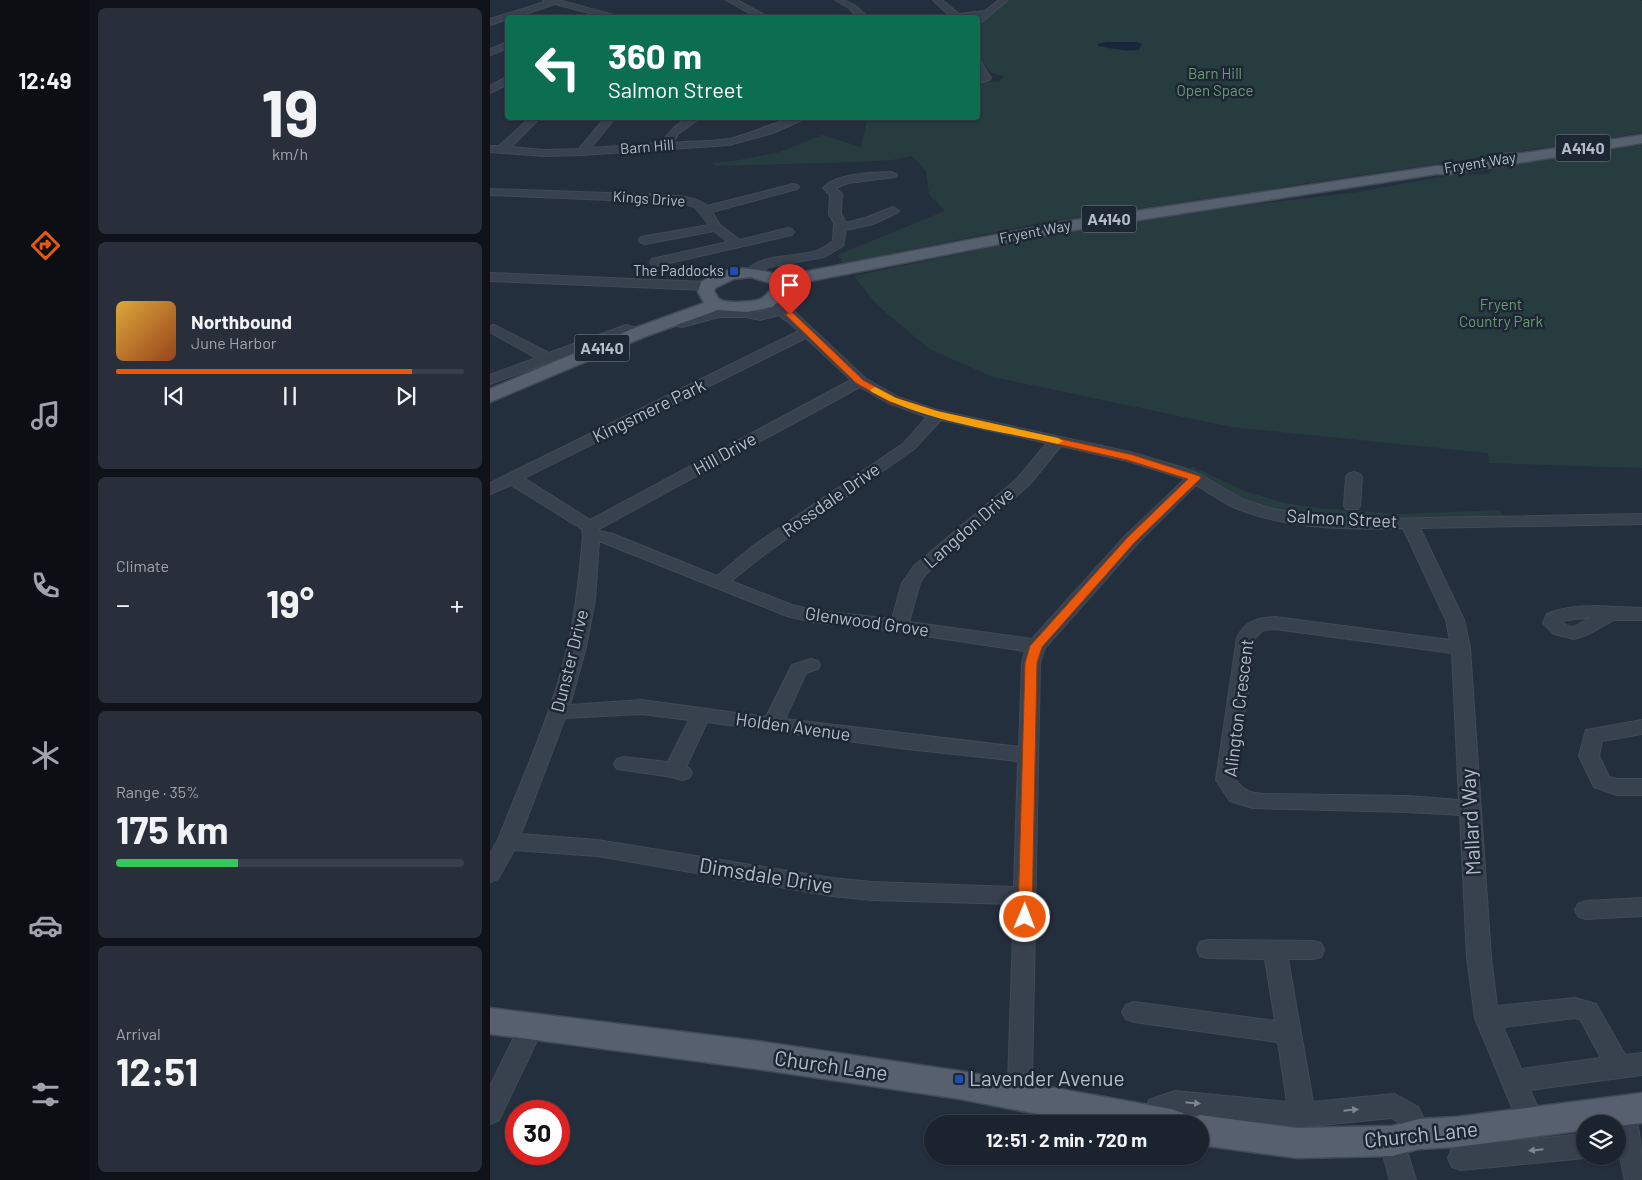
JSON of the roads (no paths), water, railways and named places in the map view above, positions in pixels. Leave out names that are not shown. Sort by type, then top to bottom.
[{"type":"main road","name":"Fryent Way","points":[[783,282],[1062,227],[1437,170],[1446,166],[1524,157],[1642,139]]},
{"type":"main road","points":[[751,272],[783,282],[777,292],[766,303],[732,307],[715,305],[706,292],[707,286],[715,281],[738,273],[751,272]]},
{"type":"main road","name":"A4140","points":[[490,396],[638,333],[715,305]]},
{"type":"main road","name":"Church Lane","points":[[490,1020],[757,1055],[1018,1095],[1125,1115]]},
{"type":"main road","name":"Church Lane","points":[[1209,1131],[1297,1143],[1406,1138],[1631,1109]]},
{"type":"street","points":[[730,0],[760,15]]},
{"type":"street","points":[[839,0],[852,6],[861,15]]},
{"type":"street","points":[[937,0],[955,15]]},
{"type":"street","points":[[980,20],[1004,0]]},
{"type":"street","points":[[510,15],[550,1],[607,15]]},
{"type":"street","points":[[976,15],[985,14]]},
{"type":"street","points":[[490,22],[505,17]]},
{"type":"street","points":[[490,52],[505,46]]},
{"type":"street","points":[[980,68],[986,78],[980,80]]},
{"type":"street","points":[[491,88],[505,81]]},
{"type":"street","points":[[491,88],[505,88]]},
{"type":"street","points":[[496,150],[533,120]]},
{"type":"street","points":[[582,152],[608,120]]},
{"type":"street","points":[[666,146],[674,132],[692,120]]},
{"type":"street","name":"Barn Hill","points":[[496,150],[582,152],[742,140],[795,120]]},
{"type":"street","points":[[751,272],[765,264],[820,254],[839,243],[840,223],[835,214],[836,194],[829,188],[831,184],[840,181],[891,175]]},
{"type":"street","points":[[705,210],[793,187]]},
{"type":"street","name":"Kings Drive","points":[[490,192],[676,199],[691,202],[705,210],[716,227],[738,244]]},
{"type":"street","points":[[839,228],[869,222],[893,211]]},
{"type":"street","points":[[645,240],[716,227]]},
{"type":"street","points":[[656,262],[788,232]]},
{"type":"street","points":[[490,277],[707,286]]},
{"type":"street","name":"Salmon Street","points":[[766,303],[790,315],[860,382],[893,400],[938,414],[1130,457],[1196,478],[1238,503],[1270,514],[1319,521],[1372,524],[1562,519],[1642,520]]},
{"type":"street","points":[[677,319],[682,323],[688,323],[719,313],[760,316],[782,310]]},
{"type":"street","points":[[494,329],[547,358]]},
{"type":"street","points":[[490,380],[626,329],[638,333]]},
{"type":"street","name":"Kingsmere Park","points":[[490,489],[807,332]]},
{"type":"street","name":"Hill Drive","points":[[591,531],[860,382]]},
{"type":"street","name":"Rossdale Drive","points":[[720,582],[759,550],[909,446],[938,414]]},
{"type":"street","name":"Langdon Drive","points":[[899,626],[911,583],[920,570],[1023,482],[1057,441]]},
{"type":"street","points":[[1352,506],[1354,477]]},
{"type":"street","points":[[512,478],[591,531]]},
{"type":"street","points":[[1018,1095],[1020,1082],[1031,663],[1036,646],[1131,540],[1196,478]]},
{"type":"street","name":"Mallard Way","points":[[1409,523],[1454,620],[1461,648],[1479,957],[1487,1018],[1531,1122]]},
{"type":"street","name":"Glenwood Grove","points":[[591,531],[787,610],[813,616],[899,626],[1036,646]]},
{"type":"street","name":"Dunster Drive","points":[[490,873],[508,841],[558,712],[577,647],[584,610],[591,531]]},
{"type":"street","name":"Alington Crescent","points":[[1461,648],[1275,623],[1259,624],[1249,629],[1246,638],[1226,780],[1232,793],[1244,799],[1266,802],[1408,804],[1469,808]]},
{"type":"street","points":[[772,725],[799,669],[811,665]]},
{"type":"street","name":"Holden Avenue","points":[[558,712],[642,707],[772,725],[1028,755]]},
{"type":"street","points":[[624,764],[678,771],[700,715]]},
{"type":"street","points":[[1642,727],[1593,735],[1589,756],[1601,782],[1617,787],[1642,787]]},
{"type":"street","name":"Dimsdale Drive","points":[[508,841],[597,848],[832,887],[872,891],[1025,896]]},
{"type":"street","points":[[1586,910],[1642,907]]},
{"type":"street","points":[[1208,949],[1313,950]]},
{"type":"street","points":[[1275,950],[1302,1115]]},
{"type":"street","points":[[1487,1018],[1574,1008],[1588,1011],[1618,1066]]},
{"type":"street","points":[[1134,1012],[1288,1033]]},
{"type":"street","points":[[490,1112],[532,1026]]},
{"type":"street","points":[[1513,1081],[1642,1064]]},
{"type":"street","points":[[1160,1115],[1158,1108],[1175,1102],[1302,1115],[1394,1106],[1409,1115],[1403,1180]]},
{"type":"street","points":[[1626,1130],[1631,1109]]},
{"type":"street","points":[[1461,1158],[1576,1147]]},
{"type":"street","points":[[1626,1150],[1638,1180]]},
{"type":"water","points":[[1107,42],[1137,42],[1142,44],[1139,50],[1123,50],[1098,46],[1098,44]]},
{"type":"place","name":"The Paddocks","points":[[734,271]]},
{"type":"place","name":"Lavender Avenue","points":[[959,1079]]},
{"type":"park label","name":"Barn Hill Open Space","points":[[1215,82]]},
{"type":"park label","name":"Fryent Country Park","points":[[1501,314]]}]
